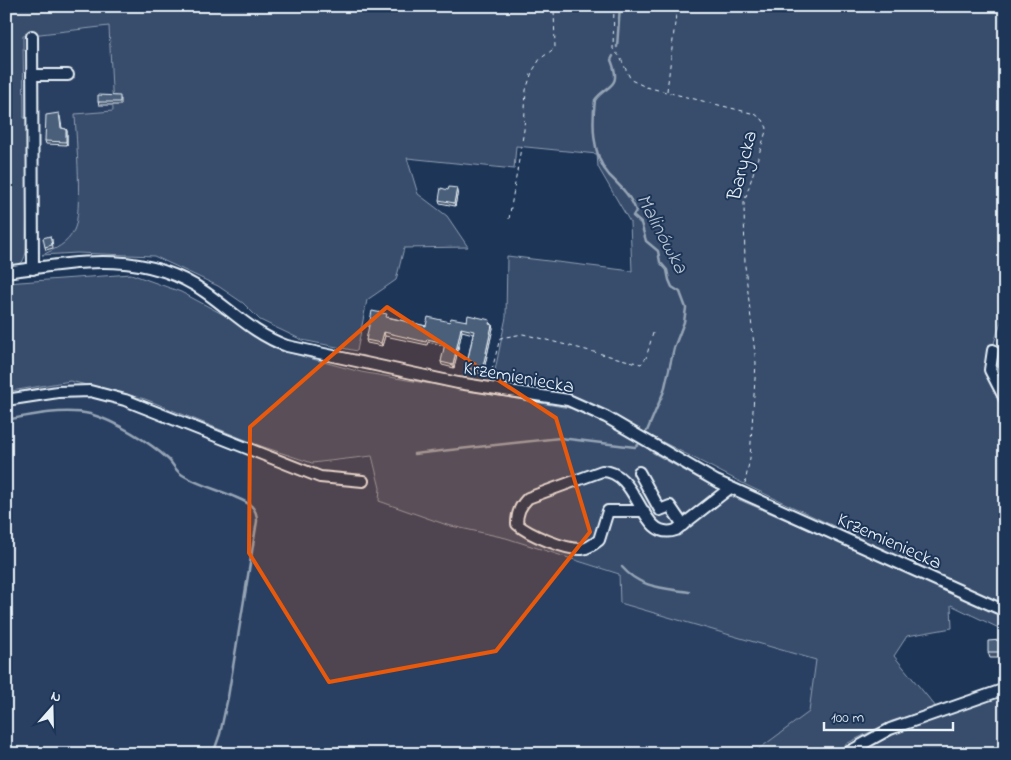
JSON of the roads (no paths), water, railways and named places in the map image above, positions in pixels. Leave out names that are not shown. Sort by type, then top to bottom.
[{"type":"street","points":[[32,36],[33,268]]},
{"type":"street","points":[[32,75],[68,75]]},
{"type":"street","name":"Krzemieniecka","points":[[6,272],[101,261],[151,266],[190,282],[261,334],[280,344],[318,354],[488,388],[550,396],[586,407],[619,424],[685,465],[730,488],[1005,611]]},
{"type":"street","points":[[993,350],[990,370],[1005,398]]},
{"type":"street","points":[[6,400],[58,392],[90,392],[125,400],[320,477],[363,481]]},
{"type":"street","points":[[644,511],[608,511],[599,540],[584,549],[574,549],[525,532],[517,524],[517,515],[528,498],[602,471],[615,473],[624,480],[644,511],[653,526],[665,531],[676,530],[730,488]]},
{"type":"street","points":[[639,472],[660,510],[673,504],[683,525]]},
{"type":"street","points":[[845,754],[890,729],[1005,690]]},
{"type":"waterway","name":"Malinówka","points":[[617,47],[620,6]]},
{"type":"waterway","name":"Malinówka","points":[[613,56],[611,60],[614,69],[614,81],[595,100],[594,139],[596,149],[603,167],[631,201],[636,211],[633,216],[641,223],[646,241],[658,251],[660,262],[667,270],[672,287],[680,292],[686,308],[684,322],[674,348],[664,391],[647,431]]},
{"type":"waterway","points":[[6,420],[59,412],[80,412],[100,417],[132,433],[152,446],[187,478],[241,500],[249,504],[256,512],[257,521],[228,697],[220,734],[213,754]]},
{"type":"waterway","name":"Malinówka","points":[[414,454],[560,438],[635,447],[638,445]]},
{"type":"waterway","points":[[622,567],[636,579],[652,586],[689,592]]}]
